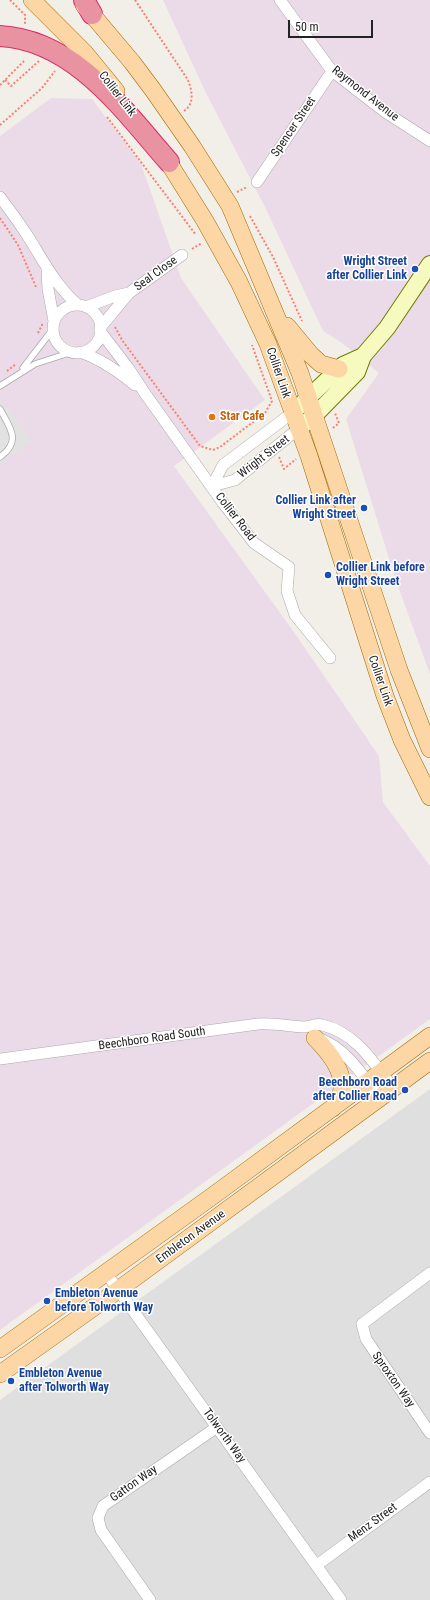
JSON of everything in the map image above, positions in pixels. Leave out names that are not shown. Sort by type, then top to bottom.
[{"type":"highway","points":[[0,36],[24,39],[39,45],[82,70],[108,93],[169,162]]},
{"type":"main road","name":"Collier Link","points":[[85,5],[132,62],[174,119],[230,206],[277,314],[309,398],[399,670],[430,749]]},
{"type":"main road","name":"Collier Link","points":[[29,7],[84,52],[128,106],[169,162],[214,236],[239,282],[268,344],[309,456],[385,696],[402,740],[430,797]]},
{"type":"main road","points":[[277,314],[311,355],[321,364],[339,369]]},
{"type":"main road","points":[[310,1032],[329,1053],[336,1064],[341,1080],[341,1093],[333,1108]]},
{"type":"main road","points":[[374,1077],[430,1036]]},
{"type":"main road","points":[[386,1093],[430,1061]]},
{"type":"main road","name":"Embleton Avenue","points":[[0,1349],[255,1166],[374,1077]]},
{"type":"main road","name":"Embleton Avenue","points":[[0,1374],[300,1158],[386,1093]]},
{"type":"main road","points":[[255,1166],[260,1170],[264,1170],[278,1162],[300,1158]]},
{"type":"street","name":"Raymond Avenue","points":[[280,0],[332,71],[385,112],[430,141]]},
{"type":"street","name":"Spencer Street","points":[[257,182],[332,71]]},
{"type":"street","points":[[0,197],[29,237],[47,268],[68,296],[97,317],[100,330],[98,339],[94,346],[76,352],[64,349],[58,344],[50,323],[47,268]]},
{"type":"street","name":"Seal Close","points":[[100,330],[130,293],[182,255]]},
{"type":"street","name":"Wright Street","points":[[212,486],[235,480],[315,415],[357,372],[363,356],[387,328],[430,264]]},
{"type":"street","name":"Seal Close","points":[[82,306],[130,293]]},
{"type":"street","points":[[50,323],[64,308],[82,306]]},
{"type":"street","name":"Collier Road","points":[[100,330],[254,543],[289,567],[287,591],[295,615],[330,658]]},
{"type":"street","name":"Collier Road","points":[[76,352],[93,357],[119,372],[144,392]]},
{"type":"street","name":"Wright Street","points":[[212,486],[223,465],[292,413],[343,365],[363,356]]},
{"type":"street","name":"Beechboro Road South","points":[[0,1059],[258,1024],[286,1024],[310,1032],[336,1048],[374,1077],[386,1093]]},
{"type":"street","name":"Beechboro Road South","points":[[310,1032],[320,1024],[339,1031],[358,1045],[374,1077],[386,1093]]},
{"type":"street","name":"Tolworth Way","points":[[106,1273],[341,1600]]},
{"type":"street","name":"Sproxton Way","points":[[430,1273],[362,1324],[366,1339],[430,1433]]},
{"type":"street","name":"Gatton Way","points":[[150,1600],[101,1530],[98,1518],[103,1506],[217,1427]]},
{"type":"street","name":"Menz Street","points":[[316,1565],[430,1482]]},
{"type":"lane","points":[[22,370],[50,323]]},
{"type":"lane","points":[[0,386],[22,370],[54,357],[76,352]]},
{"type":"lane","points":[[0,409],[12,431],[13,440],[6,453],[0,457]]},
{"type":"path","points":[[10,0],[29,7]]},
{"type":"path","points":[[135,0],[188,80],[192,92],[187,109],[174,119]]},
{"type":"path","points":[[0,85],[25,60]]},
{"type":"path","points":[[5,80],[11,86],[33,66]]},
{"type":"path","points":[[0,125],[42,88],[57,68]]},
{"type":"path","points":[[236,193],[257,182]]},
{"type":"path","points":[[0,218],[18,245],[37,288]]},
{"type":"path","points":[[182,255],[214,236]]},
{"type":"path","points":[[38,335],[50,323]]},
{"type":"path","points":[[113,323],[122,340],[183,424]]},
{"type":"path","points":[[6,371],[19,362]]},
{"type":"shaded area","points":[[163,0],[430,0],[430,674],[396,581],[346,419],[379,373],[342,343],[323,331],[265,207],[205,91]]},
{"type":"shaded area","points":[[51,98],[92,99],[141,164],[181,278],[265,400],[174,466],[296,635],[379,756],[383,802],[430,866],[430,1019],[0,1330],[0,136]]},
{"type":"shaded area","points":[[0,397],[32,441],[0,464]]},
{"type":"shaded area","points":[[430,1089],[430,1600],[0,1600],[0,1400]]},
{"type":"place","name":"Wright Street after Collier Link","points":[[415,269]]},
{"type":"place","name":"Star Cafe","points":[[212,417]]},
{"type":"place","name":"Collier Link after Wright Street","points":[[364,508]]},
{"type":"place","name":"Collier Link before Wright Street","points":[[328,575]]},
{"type":"place","name":"Beechboro Road after Collier Road","points":[[405,1090]]},
{"type":"place","name":"Embleton Avenue before Tolworth Way","points":[[47,1301]]},
{"type":"place","name":"Embleton Avenue after Tolworth Way","points":[[11,1381]]}]
